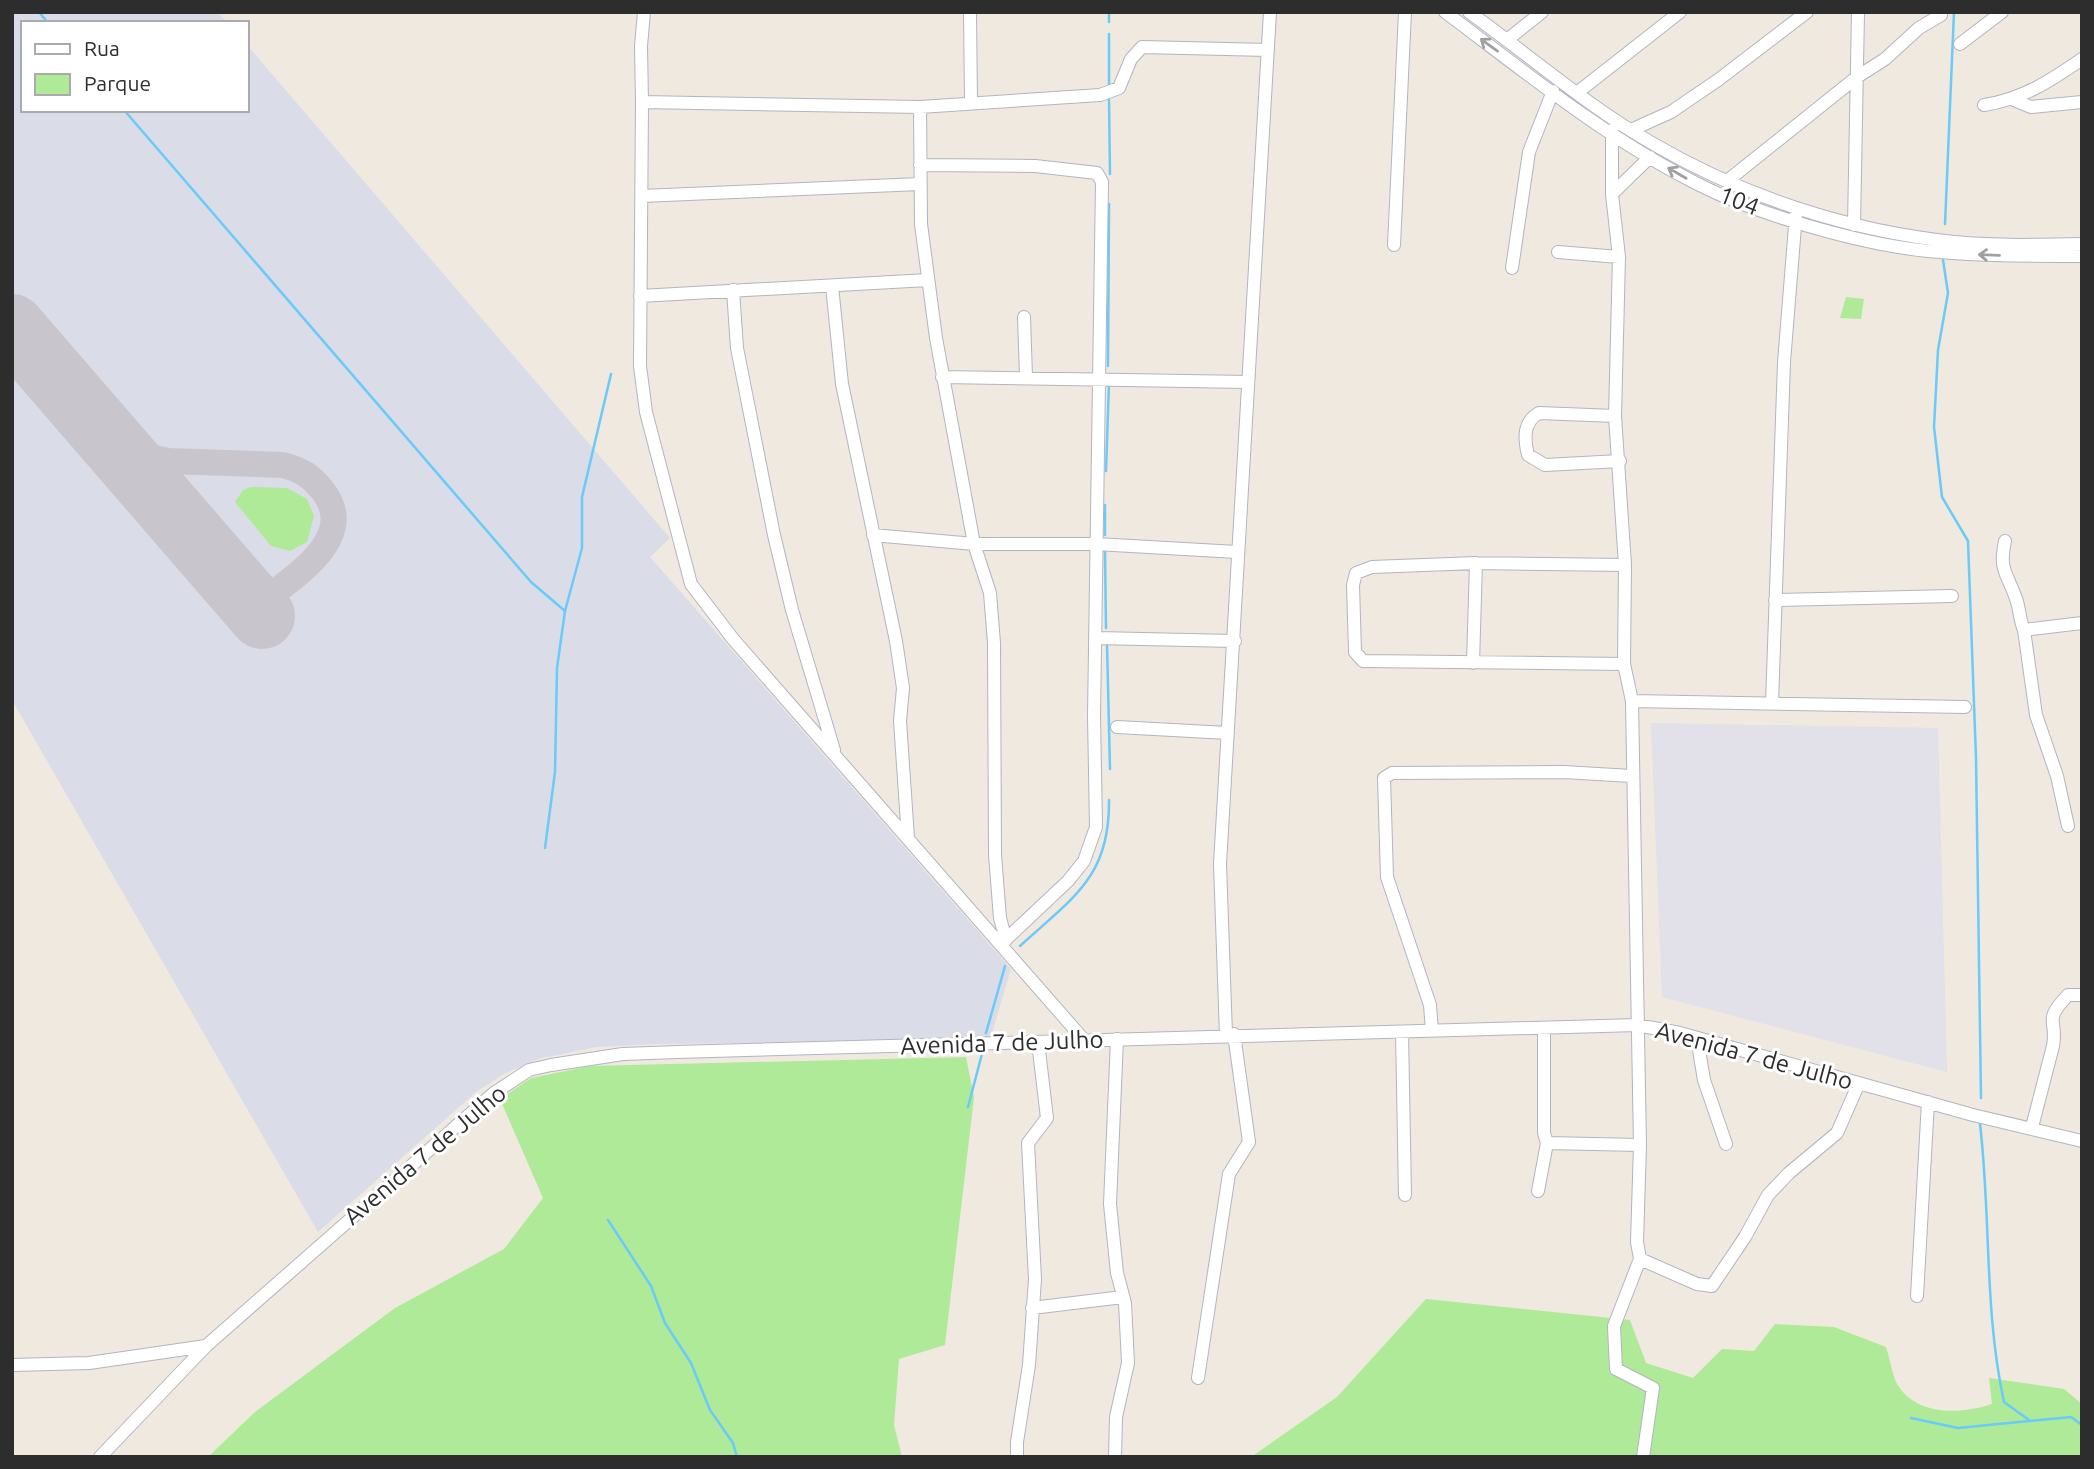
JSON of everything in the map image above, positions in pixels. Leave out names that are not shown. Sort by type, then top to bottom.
[{"type":"street","points":[[644,12],[641,46],[640,366],[646,412],[691,584],[733,639],[1003,942],[1084,1040]]},
{"type":"street","points":[[970,12],[971,102]]},
{"type":"street","points":[[1198,1378],[1229,1174],[1249,1142],[1230,1035],[1220,864],[1270,12]]},
{"type":"street","points":[[1394,245],[1405,12]]},
{"type":"street","name":"104","points":[[1445,12],[1553,91],[1614,127],[1650,157],[1691,181],[1727,197],[1796,214],[1864,239],[2082,256]]},
{"type":"street","points":[[1469,12],[1489,18],[1507,40],[1578,92],[1614,127],[1631,130],[1674,156],[1796,214],[1948,247]]},
{"type":"street","points":[[1507,40],[1542,12]]},
{"type":"street","points":[[1578,92],[1680,12]]},
{"type":"street","points":[[1631,130],[1671,112],[1807,12]]},
{"type":"street","points":[[1854,225],[1858,12]]},
{"type":"street","points":[[1961,44],[2002,12]]},
{"type":"street","points":[[1727,181],[1857,77],[1941,15]]},
{"type":"street","points":[[642,102],[920,107],[1100,95],[1114,91],[1122,84],[1131,59],[1142,47],[1268,50]]},
{"type":"street","points":[[1984,105],[2014,100],[2049,82],[2082,59]]},
{"type":"street","points":[[1512,268],[1529,152],[1553,91]]},
{"type":"street","points":[[2014,100],[2031,107],[2082,102]]},
{"type":"street","points":[[920,107],[921,224],[928,280],[942,377],[974,544],[990,593],[995,855],[1003,942]]},
{"type":"street","points":[[1614,127],[1612,194],[1619,257],[1615,416],[1625,565],[1624,664],[1632,701],[1631,776],[1640,1146],[1637,1242],[1640,1259],[1614,1326],[1613,1353],[1616,1369],[1653,1388],[1643,1457]]},
{"type":"street","points":[[1612,194],[1650,157]]},
{"type":"street","points":[[920,165],[1035,166],[1090,172],[1101,176],[1101,378],[1094,716],[1097,794],[1091,847],[1068,881],[1003,942]]},
{"type":"street","points":[[642,196],[920,184]]},
{"type":"street","points":[[1772,703],[1784,362],[1796,214]]},
{"type":"street","points":[[2024,250],[2082,244]]},
{"type":"street","points":[[1558,252],[1619,257]]},
{"type":"street","points":[[640,296],[928,280]]},
{"type":"street","points":[[832,286],[842,384],[896,640],[903,688],[900,721],[908,838]]},
{"type":"street","points":[[733,290],[737,348],[774,535],[792,610],[836,754]]},
{"type":"street","points":[[1024,317],[1026,377]]},
{"type":"street","points":[[942,377],[1248,382]]},
{"type":"street","points":[[1615,416],[1539,413],[1528,424],[1525,444],[1528,454],[1545,465],[1620,461]]},
{"type":"street","points":[[873,535],[974,544],[1096,544],[1237,552]]},
{"type":"street","points":[[2005,541],[2003,570],[2015,595],[2024,630],[2036,715],[2057,776],[2068,826]]},
{"type":"street","points":[[1624,664],[1363,662],[1355,652],[1353,585],[1356,573],[1364,567],[1476,563],[1625,565]]},
{"type":"street","points":[[1474,663],[1476,563]]},
{"type":"street","points":[[1775,600],[1952,596]]},
{"type":"street","points":[[2024,630],[2082,623]]},
{"type":"street","points":[[1096,638],[1235,641]]},
{"type":"street","points":[[1632,701],[1965,707]]},
{"type":"street","points":[[1116,727],[1228,733]]},
{"type":"street","points":[[1432,1031],[1430,1005],[1387,877],[1384,778],[1392,773],[1564,772],[1631,776]]},
{"type":"street","points":[[2032,1128],[2053,1046],[2053,1014],[2068,995],[2082,995]]},
{"type":"street","name":"Avenida 7 de Julho","points":[[100,1457],[206,1346],[494,1093],[529,1070],[623,1054],[1637,1025],[1697,1038],[1928,1102],[2082,1141]]},
{"type":"street","points":[[1538,1191],[1547,1143],[1544,1133],[1544,1028]]},
{"type":"street","points":[[1402,1031],[1405,1195]]},
{"type":"street","points":[[1697,1038],[1704,1080],[1726,1144]]},
{"type":"street","points":[[1115,1457],[1116,1417],[1128,1363],[1109,1185],[1116,1117],[1117,1039]]},
{"type":"street","points":[[1017,1457],[1029,1365],[1034,1279],[1028,1143],[1046,1122],[1047,1109],[1038,1042]]},
{"type":"street","points":[[1640,1259],[1697,1284],[1712,1286],[1745,1237],[1768,1195],[1789,1173],[1837,1133],[1859,1083]]},
{"type":"street","points":[[1917,1296],[1928,1102]]},
{"type":"street","points":[[1547,1143],[1640,1146]]},
{"type":"street","points":[[1032,1308],[1123,1297]]},
{"type":"street","points":[[12,1365],[89,1363],[206,1346]]},
{"type":"shaded area","points":[[12,12],[218,12],[225,21],[21,21],[21,112],[248,112],[248,46],[670,538],[650,557],[1011,969],[990,1040],[655,1044],[596,1047],[538,1059],[504,1074],[476,1092],[318,1232],[12,700]]},
{"type":"shaded area","points":[[1651,723],[1938,728],[1947,1072],[1662,997]]},
{"type":"green space","points":[[1846,297],[1864,299],[1861,319],[1840,318]]},
{"type":"green space","points":[[251,487],[287,488],[307,499],[314,516],[307,542],[290,551],[271,546],[235,502],[243,490]]},
{"type":"green space","points":[[966,1057],[974,1097],[945,1345],[899,1359],[894,1425],[902,1457],[208,1457],[255,1412],[395,1308],[504,1249],[543,1198],[500,1099],[531,1078],[590,1066]]},
{"type":"green space","points":[[1426,1299],[1630,1320],[1646,1363],[1693,1378],[1722,1349],[1754,1351],[1775,1324],[1834,1327],[1886,1347],[1897,1384],[1906,1395],[1928,1407],[1954,1411],[1992,1404],[1989,1378],[2064,1389],[2082,1404],[2082,1457],[1254,1455],[1337,1397]]},
{"type":"waterway","points":[[39,12],[46,21]]},
{"type":"waterway","points":[[1109,12],[1109,22]]},
{"type":"waterway","points":[[1945,224],[1954,12]]},
{"type":"waterway","points":[[1109,34],[1109,85]]},
{"type":"waterway","points":[[1109,100],[1110,174]]},
{"type":"waterway","points":[[126,112],[531,582],[565,611]]},
{"type":"waterway","points":[[1108,366],[1109,204]]},
{"type":"waterway","points":[[1943,260],[1948,293],[1938,350],[1934,427],[1942,497],[1968,541],[1976,758],[1981,1098]]},
{"type":"waterway","points":[[545,848],[555,772],[557,668],[565,611],[582,548],[582,497],[611,374]]},
{"type":"waterway","points":[[1106,471],[1109,383]]},
{"type":"waterway","points":[[1105,505],[1105,535]]},
{"type":"waterway","points":[[1105,551],[1106,628]]},
{"type":"waterway","points":[[1107,644],[1110,769]]},
{"type":"waterway","points":[[1020,946],[1071,899],[1095,868],[1108,827],[1109,800]]},
{"type":"waterway","points":[[986,1033],[1005,966]]},
{"type":"waterway","points":[[968,1107],[983,1050]]},
{"type":"waterway","points":[[1980,1124],[1993,1333],[1998,1368],[2004,1402],[2029,1420]]},
{"type":"waterway","points":[[608,1220],[651,1286],[665,1323],[691,1363],[710,1410],[733,1443],[737,1457]]},
{"type":"waterway","points":[[1911,1418],[1958,1428],[2071,1417],[2082,1425]]},
{"type":"taxiway","points":[[118,450],[168,461],[283,465],[306,474],[319,486],[332,509],[333,526],[327,542],[300,572],[254,608]]},
{"type":"runway","points":[[12,327],[262,616]]}]
